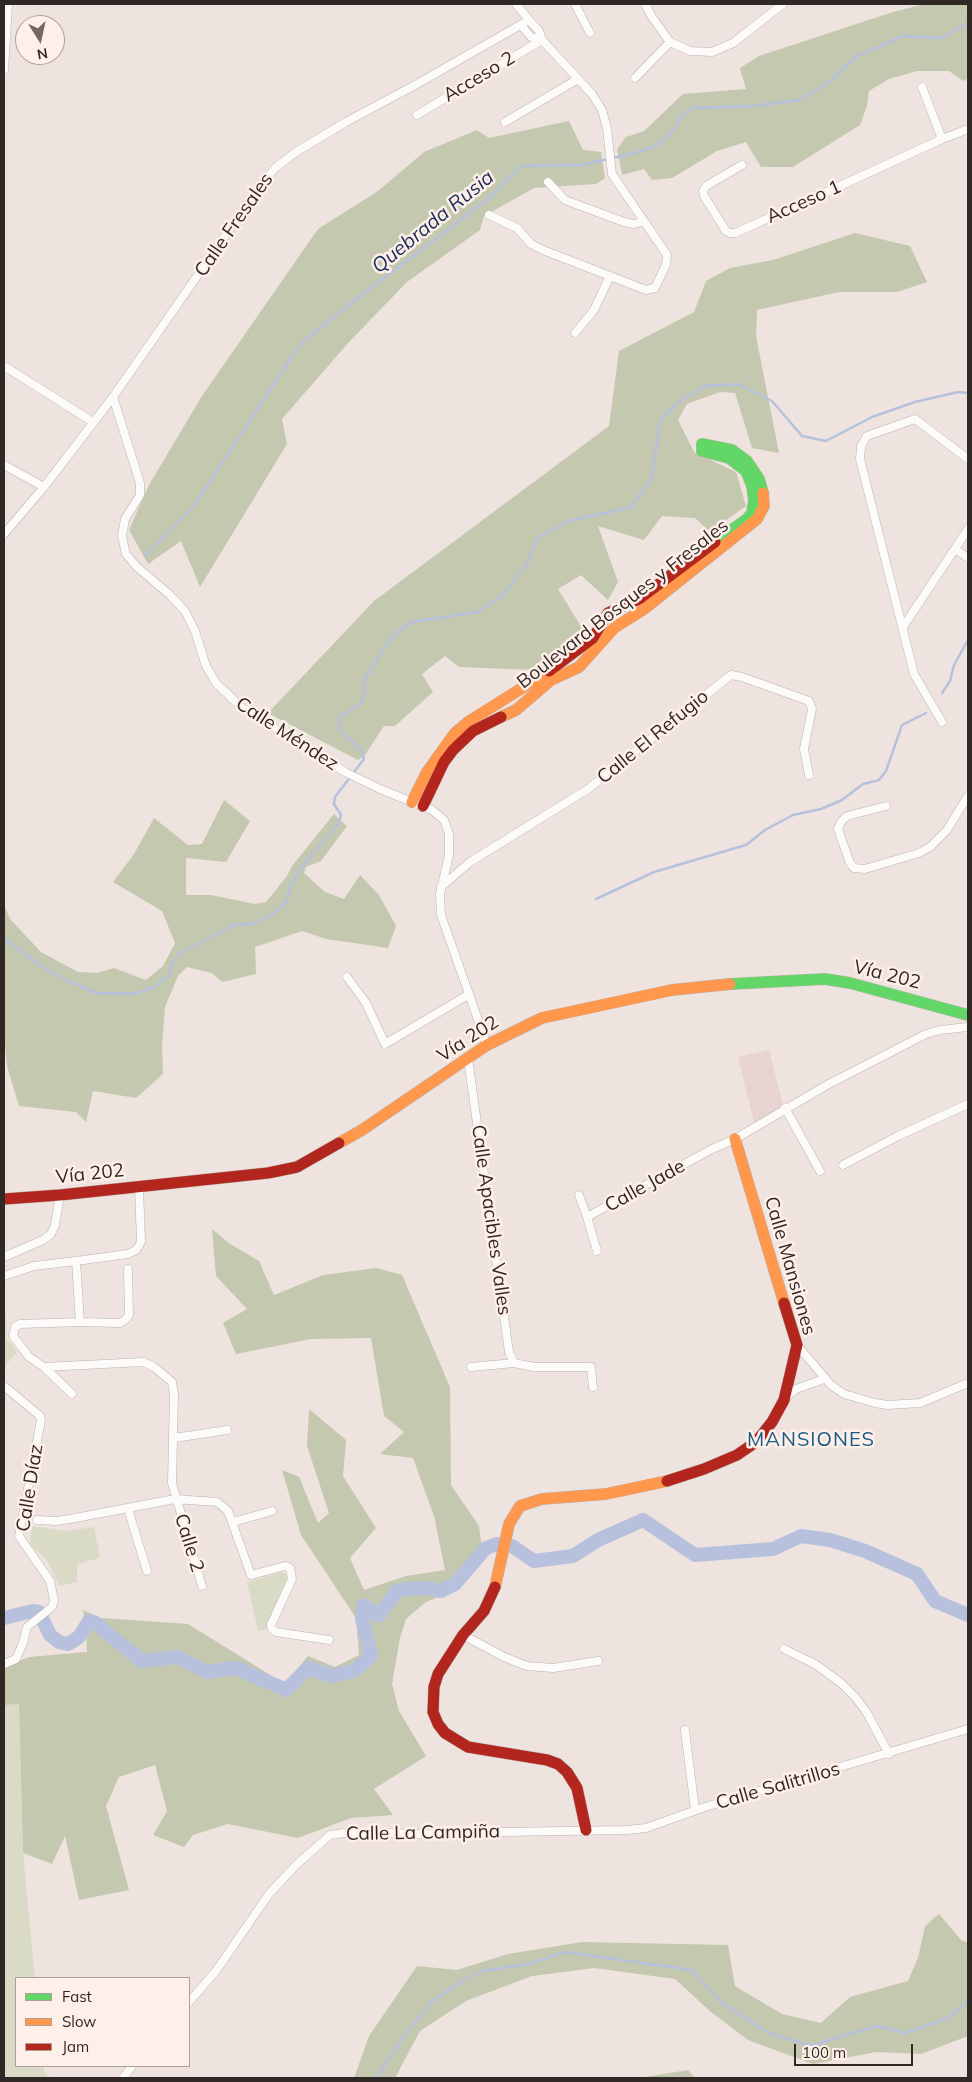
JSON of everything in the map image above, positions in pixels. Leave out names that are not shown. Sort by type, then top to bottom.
[{"type":"street","points":[[4,70],[8,4]]},
{"type":"street","points":[[489,215],[517,228],[531,244],[543,250],[646,290],[655,288],[666,265],[667,255],[614,178],[606,121],[602,110],[592,94],[542,40],[539,31],[516,4]]},
{"type":"street","points":[[575,4],[590,33]]},
{"type":"street","points":[[645,4],[670,42],[690,51],[712,52],[733,42],[783,4]]},
{"type":"street","name":"Calle Fresales","points":[[4,534],[44,487],[113,397],[257,190],[275,168],[296,152],[346,122],[529,20]]},
{"type":"street","points":[[521,25],[530,37],[542,40]]},
{"type":"street","name":"Acceso 2","points":[[417,115],[542,40]]},
{"type":"street","points":[[635,78],[670,42]]},
{"type":"street","points":[[505,122],[578,78]]},
{"type":"street","points":[[922,87],[942,139]]},
{"type":"street","name":"Acceso 1","points":[[742,165],[706,186],[703,191],[704,196],[726,231],[730,233],[735,233],[968,129]]},
{"type":"street","points":[[548,182],[565,200],[624,222],[634,224],[644,221]]},
{"type":"street","points":[[576,333],[594,310],[610,276]]},
{"type":"street","points":[[4,366],[93,422]]},
{"type":"street","name":"Calle Méndez","points":[[113,397],[140,483],[140,495],[125,519],[122,536],[126,554],[137,567],[170,595],[185,611],[195,631],[206,666],[216,683],[240,707],[345,772],[439,815],[447,826],[449,855],[441,886],[439,904],[441,915],[487,1045]]},
{"type":"street","points":[[942,722],[914,674],[860,459],[861,446],[867,436],[915,419],[968,459]]},
{"type":"street","name":"Boulevard Bosques y Fresales","points":[[702,444],[732,450],[747,461],[759,479],[765,499],[764,506],[757,519],[644,608],[614,628],[579,667],[552,680],[516,710],[473,731],[444,762],[418,804],[427,772],[455,732],[546,674],[593,638],[608,613],[624,608],[639,599],[752,514],[754,500],[752,486],[746,471],[729,458],[702,451],[702,444]]},
{"type":"street","points":[[4,464],[44,487]]},
{"type":"street","points":[[903,627],[968,529]]},
{"type":"street","points":[[955,549],[968,558]]},
{"type":"street","name":"Calle El Refugio","points":[[441,886],[470,862],[588,789],[731,675],[742,676],[809,701],[812,709],[804,749],[809,776]]},
{"type":"street","points":[[886,806],[847,816],[841,822],[838,829],[850,863],[854,868],[865,869],[919,853],[930,847],[947,830],[968,796]]},
{"type":"street","points":[[347,977],[366,1003],[385,1044],[468,995]]},
{"type":"street","name":"Vía 202","points":[[4,1199],[60,1195],[277,1172],[297,1167],[362,1130],[487,1045],[542,1018],[672,990],[825,979],[850,983],[968,1014]]},
{"type":"street","points":[[735,1139],[785,1108],[926,1034],[940,1030],[968,1027]]},
{"type":"street","name":"Calle Apacibles Valles","points":[[468,1059],[510,1352],[514,1363]]},
{"type":"street","points":[[843,1165],[898,1136],[968,1104]]},
{"type":"street","points":[[785,1108],[820,1171]]},
{"type":"street","name":"Calle Jade","points":[[597,1252],[587,1217],[712,1149],[735,1139]]},
{"type":"street","name":"Calle Mansiones","points":[[586,1830],[577,1788],[567,1772],[558,1764],[548,1760],[468,1747],[445,1733],[438,1724],[433,1712],[432,1699],[438,1674],[463,1635],[484,1611],[490,1600],[497,1584],[509,1524],[520,1506],[527,1502],[542,1499],[606,1494],[637,1488],[671,1480],[737,1455],[756,1442],[772,1422],[784,1400],[797,1345],[735,1139]]},
{"type":"street","points":[[4,1276],[34,1266],[128,1254],[136,1250],[141,1242],[139,1187]]},
{"type":"street","points":[[4,1257],[43,1240],[51,1234],[55,1225],[60,1195]]},
{"type":"street","points":[[580,1195],[587,1217]]},
{"type":"street","points":[[76,1261],[80,1322]]},
{"type":"street","points":[[72,1394],[44,1367],[29,1357],[16,1343],[13,1336],[15,1327],[20,1324],[120,1322],[126,1319],[129,1315],[128,1269]]},
{"type":"street","points":[[797,1345],[824,1379],[844,1394],[861,1400],[887,1405],[920,1403],[968,1383]]},
{"type":"street","name":"Calle 2","points":[[44,1367],[143,1362],[154,1367],[172,1382],[174,1395],[172,1483],[175,1499],[202,1586]]},
{"type":"street","points":[[471,1367],[514,1363],[534,1367],[591,1367],[593,1388]]},
{"type":"street","points":[[784,1400],[796,1389],[824,1379]]},
{"type":"street","name":"Calle Díaz","points":[[4,1386],[40,1416],[41,1420],[19,1536],[35,1557],[52,1586],[54,1600],[52,1607],[26,1627],[23,1643],[16,1659],[4,1664]]},
{"type":"street","points":[[174,1438],[227,1430]]},
{"type":"street","points":[[37,1520],[56,1521],[175,1499],[217,1502],[228,1511],[233,1522],[250,1575],[285,1566],[290,1568],[292,1579],[271,1625],[272,1629],[276,1632],[329,1640]]},
{"type":"street","points":[[128,1509],[147,1572]]},
{"type":"street","points":[[233,1522],[272,1511]]},
{"type":"street","points":[[463,1635],[504,1658],[527,1666],[553,1668],[598,1661]]},
{"type":"street","points":[[784,1648],[815,1664],[841,1683],[856,1698],[867,1713],[889,1754]]},
{"type":"street","points":[[685,1730],[695,1810]]},
{"type":"street","name":"Calle Salitrillos","points":[[586,1830],[646,1828],[695,1810],[968,1730]]},
{"type":"street","name":"Calle La Campiña","points":[[190,2001],[216,1971],[269,1894],[296,1865],[330,1835],[352,1832],[454,1836],[586,1830]]},
{"type":"street","points":[[123,2078],[131,2067]]},
{"type":"shaded area","points":[[769,1050],[784,1109],[755,1126],[738,1057]]},
{"type":"green space","points":[[925,4],[968,4],[968,78],[963,81],[949,71],[917,71],[889,79],[869,91],[867,106],[860,125],[793,167],[761,167],[746,142],[717,151],[672,178],[652,180],[644,169],[622,175],[617,149],[626,137],[644,131],[683,94],[746,89],[740,68],[759,56],[893,12]]},
{"type":"green space","points":[[569,121],[583,150],[601,152],[605,178],[596,184],[534,188],[484,216],[480,230],[407,282],[349,342],[282,419],[287,444],[200,587],[181,541],[148,564],[129,530],[149,485],[202,396],[318,229],[378,191],[424,152],[477,130],[489,138]]},
{"type":"green space","points":[[855,233],[910,246],[927,282],[897,292],[839,292],[757,310],[756,336],[779,453],[752,448],[735,393],[720,392],[687,404],[678,420],[694,452],[736,472],[746,506],[710,532],[695,518],[662,516],[644,540],[598,526],[618,582],[608,600],[581,575],[558,589],[585,633],[534,670],[459,667],[445,656],[422,674],[433,692],[395,726],[384,726],[365,755],[358,760],[268,713],[374,601],[609,426],[619,351],[694,312],[706,281],[730,268],[773,260]]},
{"type":"green space","points":[[224,800],[250,821],[226,862],[186,858],[186,895],[211,895],[255,904],[266,902],[334,814],[347,826],[321,861],[306,867],[304,873],[325,892],[344,899],[360,875],[379,895],[396,926],[388,948],[326,939],[302,931],[255,947],[256,974],[222,982],[212,973],[187,967],[178,976],[165,1007],[162,1047],[163,1074],[136,1098],[93,1091],[86,1122],[76,1112],[19,1106],[7,1066],[4,1032],[4,905],[10,919],[41,952],[78,972],[97,973],[114,968],[146,980],[163,966],[175,943],[162,911],[113,882],[134,854],[154,818],[188,845],[202,844]]},
{"type":"green space","points":[[212,1229],[230,1244],[259,1261],[274,1295],[323,1275],[376,1268],[402,1275],[450,1387],[451,1485],[479,1526],[483,1557],[452,1592],[426,1602],[406,1619],[400,1638],[392,1684],[399,1711],[426,1756],[374,1789],[393,1815],[351,1818],[298,1838],[228,1824],[193,1835],[184,1847],[153,1835],[167,1811],[155,1765],[119,1777],[106,1806],[129,1890],[79,1900],[65,1836],[52,1864],[23,1853],[19,1704],[4,1705],[4,1667],[29,1657],[87,1652],[83,1610],[101,1618],[188,1624],[285,1684],[308,1656],[335,1667],[359,1655],[356,1618],[301,1535],[282,1470],[299,1477],[318,1523],[329,1513],[307,1446],[309,1409],[346,1440],[343,1476],[376,1528],[350,1558],[364,1590],[406,1576],[445,1570],[434,1516],[413,1458],[380,1454],[404,1432],[384,1416],[371,1338],[311,1339],[236,1354],[223,1323],[247,1309],[216,1276]]},
{"type":"green space","points":[[4,1304],[7,1327],[6,1338],[17,1352],[4,1367]]},
{"type":"green space","points":[[32,1526],[66,1531],[94,1527],[100,1558],[77,1564],[77,1582],[59,1586],[48,1562],[30,1544]]},
{"type":"green space","points":[[282,1572],[286,1573],[287,1581],[267,1629],[258,1631],[247,1582]]},
{"type":"green space","points":[[19,1704],[23,1853],[35,1977],[15,1977],[15,2067],[44,2067],[44,2072],[50,2078],[4,2078],[4,1705]]},
{"type":"green space","points":[[939,1914],[961,1940],[968,1943],[968,2036],[921,2054],[876,2052],[813,2064],[748,2040],[711,2012],[675,1979],[594,1968],[532,1976],[466,2001],[420,2031],[395,2078],[354,2078],[369,2036],[417,1966],[457,1970],[508,1954],[582,1942],[728,1945],[735,1986],[782,2014],[821,2023],[850,1997],[908,1981],[918,1958],[925,1926]]},
{"type":"green space","points":[[688,2070],[695,2078],[639,2078]]},
{"type":"waterway","name":"Quebrada Rusia","points":[[145,556],[194,506],[300,344],[487,200],[521,166],[582,165],[651,148],[663,141],[675,128],[680,117],[692,108],[753,106],[799,100],[828,83],[856,57],[902,36],[941,38],[968,23]]},
{"type":"waterway","points":[[4,938],[44,968],[68,981],[96,993],[133,994],[154,987],[169,975],[172,963],[179,954],[234,925],[256,923],[273,914],[287,901],[290,886],[303,866],[339,823],[341,815],[334,804],[335,797],[364,759],[360,748],[341,732],[340,717],[361,703],[365,693],[364,680],[391,638],[411,622],[478,612],[504,594],[527,564],[537,538],[569,521],[631,507],[652,478],[660,420],[681,400],[706,386],[738,384],[772,401],[802,436],[826,441],[872,417],[915,402],[958,392],[968,393]]},
{"type":"waterway","points":[[942,693],[950,681],[954,665],[968,640]]},
{"type":"waterway","points":[[596,899],[654,872],[746,845],[765,830],[793,815],[821,809],[842,800],[863,784],[879,780],[886,771],[902,725],[926,713]]},
{"type":"waterway","points":[[4,1618],[33,1611],[39,1612],[50,1635],[59,1642],[68,1644],[79,1637],[89,1621],[94,1622],[142,1661],[178,1657],[207,1672],[236,1668],[286,1690],[308,1668],[332,1676],[354,1671],[371,1656],[362,1619],[363,1605],[378,1616],[398,1590],[425,1588],[441,1591],[455,1584],[486,1548],[497,1544],[512,1546],[534,1561],[573,1556],[598,1540],[643,1520],[695,1555],[773,1549],[801,1536],[830,1540],[865,1551],[917,1574],[935,1601],[968,1615]]},
{"type":"waterway","points":[[376,2078],[400,2042],[431,2002],[462,1981],[482,1971],[529,1964],[565,1952],[692,1970],[721,2002],[767,2032],[810,2046],[876,2026],[906,2033],[948,2018],[968,2001]]},
{"type":"traffic: fast","points":[[715,542],[747,519],[752,513],[754,500],[752,486],[746,471],[729,458],[702,451],[702,444],[732,450],[747,461],[759,479],[763,493]]},
{"type":"traffic: fast","points":[[730,984],[825,979],[850,983],[968,1015]]},
{"type":"traffic: slow","points":[[501,717],[516,710],[551,680],[579,667],[614,628],[644,609],[757,519],[764,506],[763,493]]},
{"type":"traffic: slow","points":[[412,802],[427,772],[455,733],[468,722],[549,671]]},
{"type":"traffic: slow","points":[[339,1143],[362,1130],[487,1045],[542,1018],[672,990],[730,984]]},
{"type":"traffic: slow","points":[[735,1139],[784,1303]]},
{"type":"traffic: slow","points":[[495,1587],[509,1524],[520,1506],[542,1499],[606,1494],[667,1481]]},
{"type":"traffic: jam","points":[[549,671],[593,638],[608,613],[639,599],[715,542]]},
{"type":"traffic: jam","points":[[423,806],[444,762],[453,750],[473,731],[501,717]]},
{"type":"traffic: jam","points":[[4,1199],[60,1195],[268,1173],[297,1167],[339,1143]]},
{"type":"traffic: jam","points":[[667,1481],[704,1469],[737,1455],[756,1442],[772,1422],[784,1400],[797,1345],[784,1303]]},
{"type":"traffic: jam","points":[[495,1587],[484,1611],[463,1635],[438,1674],[434,1687],[433,1712],[438,1724],[445,1733],[468,1747],[547,1760],[558,1764],[567,1772],[577,1788],[586,1830]]},
{"type":"district","name":"MANSIONES","points":[[811,1440]]}]
